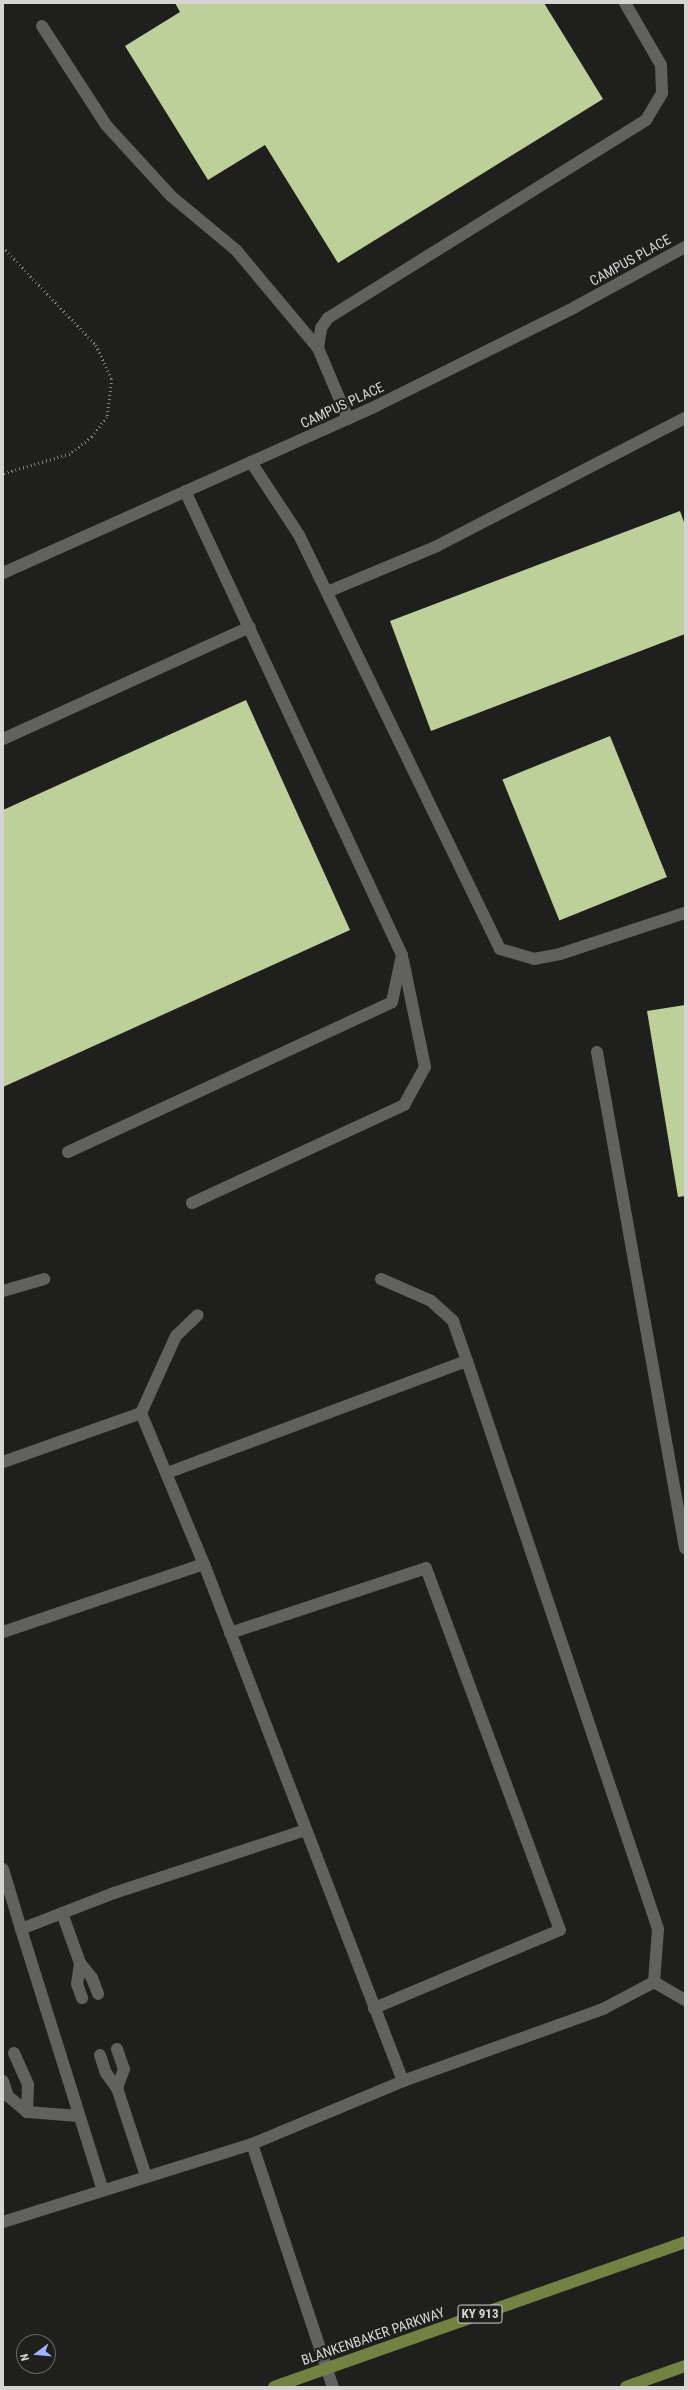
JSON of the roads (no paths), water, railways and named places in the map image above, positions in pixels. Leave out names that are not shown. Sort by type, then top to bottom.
[{"type":"main road","name":"BLANKENBAKER PARKWAY","points":[[274,2387],[685,2242]]},
{"type":"main road","points":[[626,2387],[685,2366]]},
{"type":"street","points":[[318,348],[321,328],[347,305],[646,120],[662,93],[661,65],[625,3]]},
{"type":"street","points":[[42,26],[106,125],[171,196],[236,250],[318,348],[348,419]]},
{"type":"street","name":"CAMPUS PLACE","points":[[3,573],[348,419],[575,307],[685,247]]},
{"type":"street","points":[[327,592],[435,547],[685,418]]},
{"type":"street","points":[[251,462],[299,535],[500,949],[534,959],[560,954],[685,913]]},
{"type":"street","points":[[185,491],[250,627],[402,955],[425,1066],[404,1105],[192,1203]]},
{"type":"street","points":[[3,739],[250,627]]},
{"type":"street","points":[[68,1152],[392,1002],[402,955]]},
{"type":"street","points":[[597,1052],[685,1548]]},
{"type":"street","points":[[3,1291],[44,1279]]},
{"type":"street","points":[[381,1279],[431,1301],[453,1321],[658,1929],[654,1982]]},
{"type":"street","points":[[3,1462],[141,1413],[176,1336],[198,1315]]},
{"type":"street","points":[[167,1473],[467,1361]]},
{"type":"street","points":[[141,1413],[204,1564],[403,2081]]},
{"type":"street","points":[[3,1632],[204,1564]]},
{"type":"street","points":[[230,1633],[426,1568],[560,1930],[374,2008]]},
{"type":"street","points":[[21,1929],[62,1913],[306,1830]]},
{"type":"street","points":[[3,1869],[103,2190]]},
{"type":"street","points":[[62,1913],[80,1963],[92,1978],[98,1994]]},
{"type":"street","points":[[80,1963],[77,1984],[82,1998]]},
{"type":"street","points":[[654,1982],[685,2000]]},
{"type":"street","points":[[3,2222],[252,2144],[403,2081],[603,2009],[654,1982]]},
{"type":"street","points":[[117,2049],[124,2069],[117,2088]]},
{"type":"street","points":[[14,2053],[28,2085],[28,2112]]},
{"type":"street","points":[[100,2055],[106,2073],[117,2088],[146,2176]]},
{"type":"street","points":[[3,2081],[8,2096],[28,2112],[79,2116]]},
{"type":"street","points":[[252,2144],[333,2387]]}]
